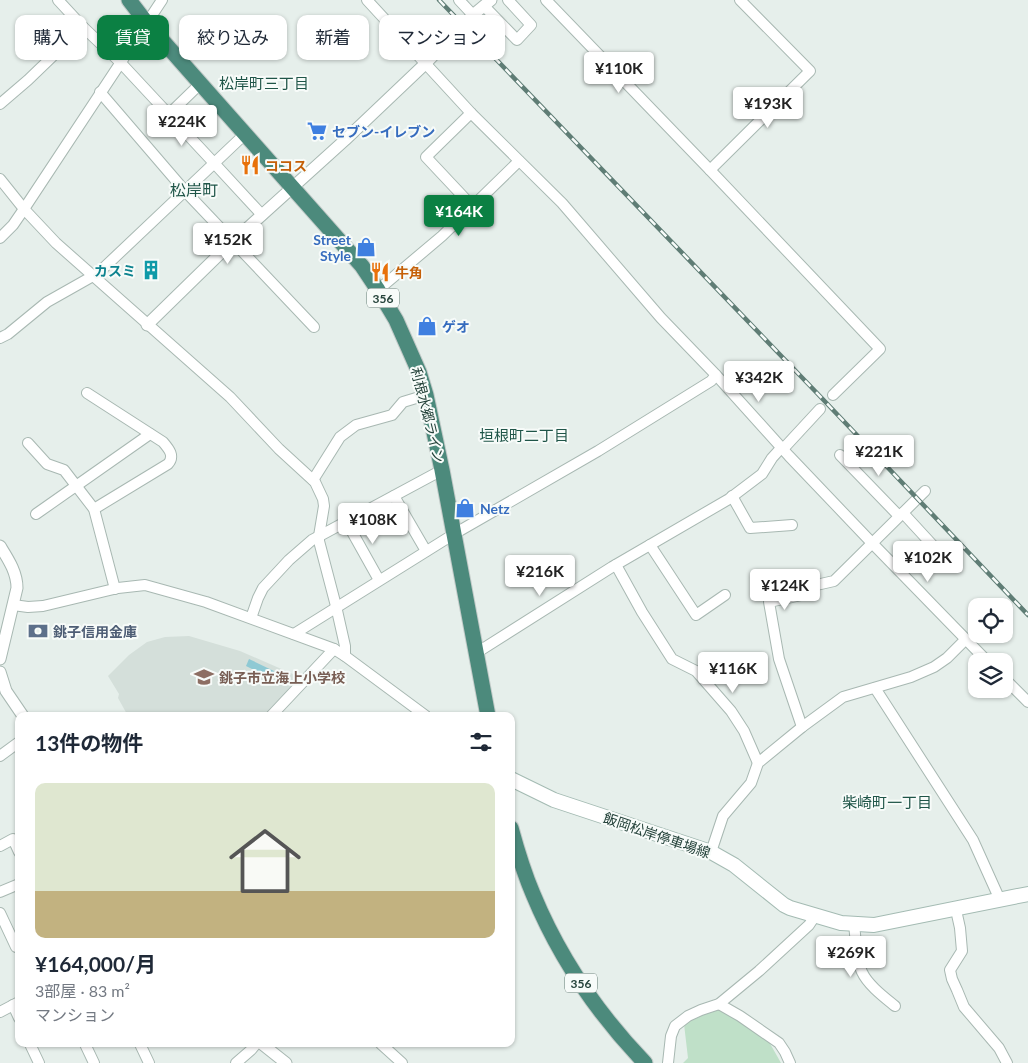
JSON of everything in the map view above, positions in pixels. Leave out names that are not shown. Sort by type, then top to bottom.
[{"type":"highway","name":"利根水郷ライン","points":[[129,0],[141,15]]},
{"type":"highway","name":"利根水郷ライン","points":[[169,48],[362,266],[396,320],[419,372],[426,395],[487,712]]},
{"type":"highway","name":"356","points":[[515,841],[532,893],[547,926],[565,958],[601,1012],[645,1063]]},
{"type":"main road","name":"飯岡松岸停車場線","points":[[515,781],[554,800],[711,852],[734,865],[784,905],[841,923],[874,925],[1028,894]]},
{"type":"street","points":[[58,0],[71,15]]},
{"type":"street","points":[[151,15],[162,0]]},
{"type":"street","points":[[367,0],[471,114],[562,203],[661,318],[872,543],[979,653]]},
{"type":"street","points":[[459,0],[473,15],[488,3],[517,40],[531,25],[508,0]]},
{"type":"street","points":[[546,0],[880,349],[834,395]]},
{"type":"street","points":[[710,170],[810,71],[740,0]]},
{"type":"street","points":[[87,32],[120,62],[262,215]]},
{"type":"street","points":[[0,104],[49,60]]},
{"type":"street","points":[[147,324],[232,242],[429,60]]},
{"type":"street","points":[[0,238],[13,225],[24,209],[120,62]]},
{"type":"street","points":[[168,114],[200,84]]},
{"type":"street","points":[[100,92],[185,191],[314,327]]},
{"type":"street","points":[[471,114],[426,158],[472,206]]},
{"type":"street","points":[[0,338],[8,334],[47,302],[93,276],[245,134]]},
{"type":"street","points":[[378,290],[442,236],[520,161]]},
{"type":"street","points":[[0,179],[24,209],[56,243],[230,397],[319,488],[324,506],[319,536],[345,646],[345,656]]},
{"type":"street","points":[[294,634],[454,534],[598,451],[711,381],[716,375]]},
{"type":"street","points":[[87,393],[163,442],[169,449],[172,457],[168,464],[94,509]]},
{"type":"street","points":[[313,480],[340,437],[356,424],[392,414],[403,402],[426,395]]},
{"type":"street","points":[[476,652],[732,496],[762,474],[772,458],[820,409]]},
{"type":"street","points":[[36,514],[150,434]]},
{"type":"street","points":[[28,443],[47,464],[64,470],[94,509],[115,589]]},
{"type":"street","points":[[840,455],[937,550]]},
{"type":"street","points":[[251,618],[263,588],[289,560],[319,536],[442,470]]},
{"type":"street","points":[[802,727],[779,659],[769,602],[806,594],[812,586],[834,581],[925,491]]},
{"type":"street","points":[[394,496],[426,551]]},
{"type":"street","points":[[732,496],[750,528],[792,525]]},
{"type":"street","points":[[346,521],[378,580]]},
{"type":"street","points":[[650,545],[696,615],[725,595]]},
{"type":"street","points":[[0,546],[16,574],[17,581],[0,659]]},
{"type":"street","points":[[616,565],[642,612],[672,658],[696,671],[731,710],[744,732],[758,763]]},
{"type":"street","points":[[13,605],[43,606],[115,589],[145,586],[206,602],[334,650],[345,656],[421,712]]},
{"type":"street","points":[[711,852],[723,816],[751,783],[758,763],[843,697],[911,677],[934,667],[947,658],[965,640]]},
{"type":"street","points":[[274,712],[334,650]]},
{"type":"street","points":[[0,672],[6,691],[20,712]]},
{"type":"street","points":[[1013,687],[1028,702]]},
{"type":"street","points":[[876,688],[973,840],[1000,900]]},
{"type":"street","points":[[0,756],[15,745]]},
{"type":"street","points":[[0,846],[13,839],[15,843]]},
{"type":"street","points":[[0,892],[15,886]]},
{"type":"street","points":[[956,910],[962,951],[950,970],[952,979],[964,1008],[999,1048],[1007,1063]]},
{"type":"street","points":[[0,914],[15,945]]},
{"type":"street","points":[[668,1063],[671,1036],[675,1026],[688,1016],[719,1004],[759,972],[815,916]]},
{"type":"street","points":[[854,924],[860,966],[863,973],[882,995],[895,1006]]},
{"type":"street","points":[[0,1012],[15,1004]]},
{"type":"street","points":[[719,1004],[779,1043],[786,1052],[790,1063]]},
{"type":"street","points":[[31,1047],[38,1063]]},
{"type":"street","points":[[86,1047],[94,1063]]},
{"type":"street","points":[[141,1047],[147,1063]]},
{"type":"street","points":[[236,1063],[254,1047]]},
{"type":"street","points":[[266,1047],[286,1063]]},
{"type":"street","points":[[384,1047],[402,1063]]},
{"type":"shaded area","name":"銚子市立海上小学校","points":[[189,636],[240,651],[302,678],[270,712],[126,712],[118,698],[119,694],[108,676],[129,655],[147,642],[165,637]]},
{"type":"green space","points":[[718,1008],[768,1040],[781,1063],[683,1063],[688,1058],[684,1024]]},
{"type":"water","points":[[249,659],[276,672],[272,679],[246,666]]},
{"type":"railway","points":[[439,0],[1028,615]]},
{"type":"place","name":"セブン-イレブン","points":[[317,131]]},
{"type":"place","name":"ココス","points":[[250,165]]},
{"type":"place","name":"Street Style","points":[[366,247]]},
{"type":"place","name":"カスミ","points":[[151,270]]},
{"type":"place","name":"牛角","points":[[380,272]]},
{"type":"place","name":"ゲオ","points":[[427,326]]},
{"type":"place","name":"Netz","points":[[465,508]]},
{"type":"place","name":"銚子信用金庫","points":[[38,631]]},
{"type":"place","name":"銚子市立海上小学校","points":[[204,677]]},
{"type":"district","name":"松岸町三丁目","points":[[264,83]]},
{"type":"district","name":"松岸町","points":[[194,189]]},
{"type":"district","name":"垣根町二丁目","points":[[524,435]]},
{"type":"district","name":"柴崎町一丁目","points":[[887,802]]}]
